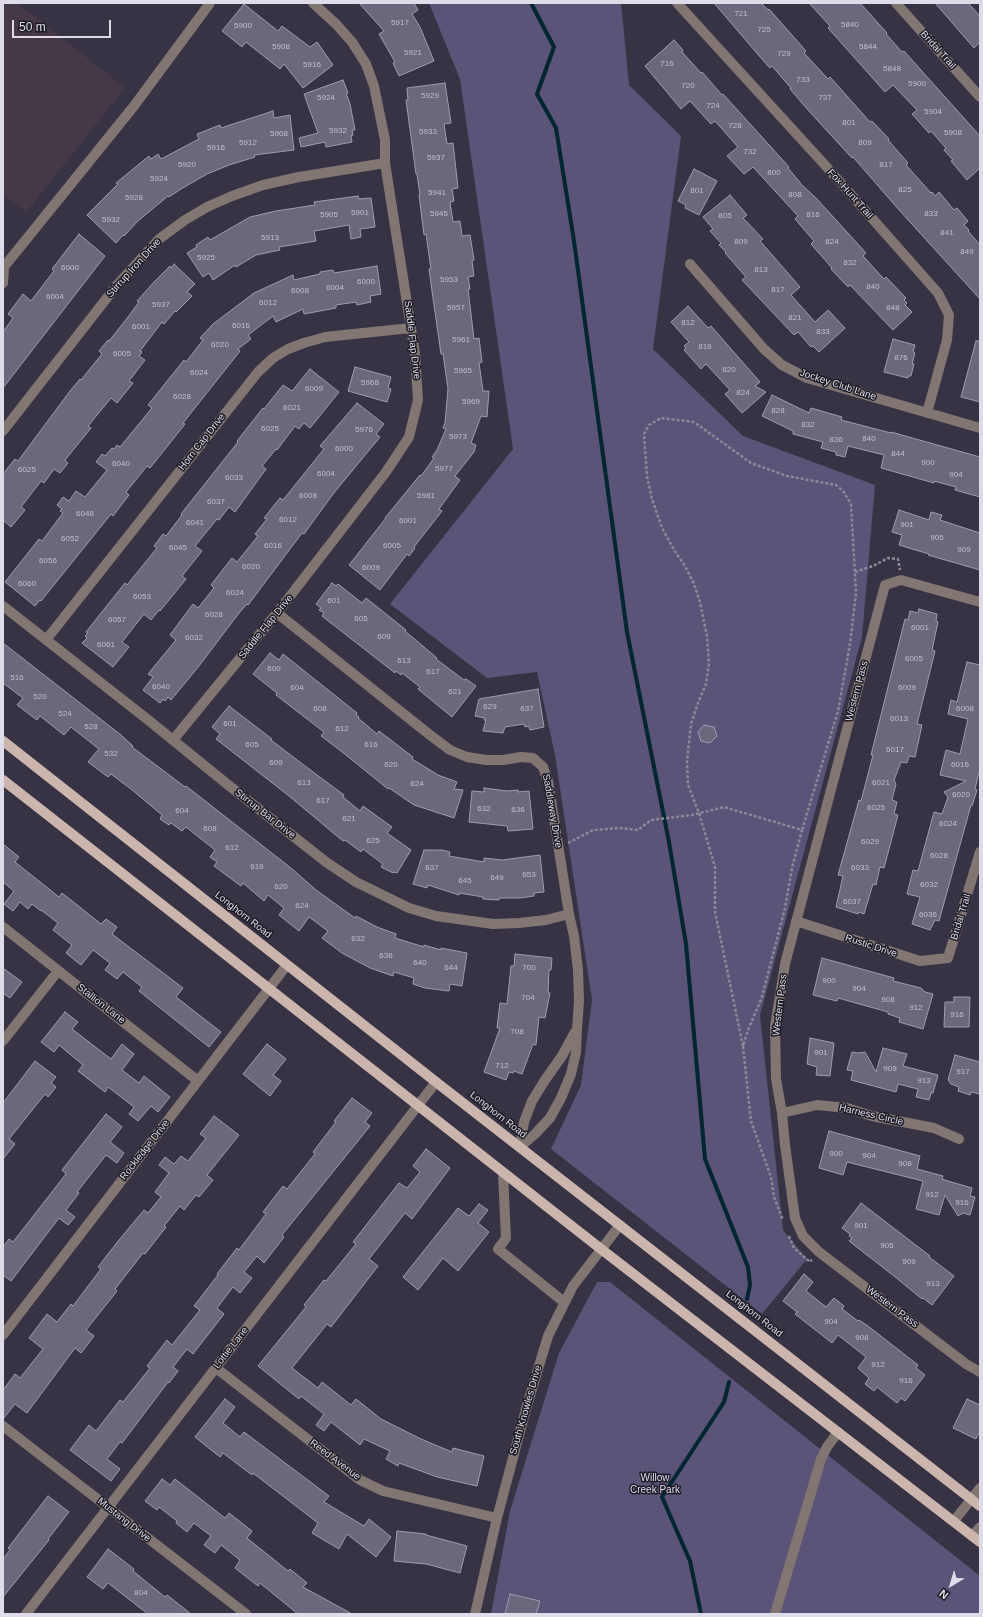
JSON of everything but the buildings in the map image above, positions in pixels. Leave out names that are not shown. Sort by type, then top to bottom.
[{"type":"main road","name":"Longhorn Road","points":[[3,741],[436,1082],[980,1506]]},
{"type":"main road","points":[[3,780],[601,1250],[976,1539]]},
{"type":"street","points":[[3,283],[3,268],[134,106],[210,3]]},
{"type":"street","name":"Saddle Flap Drive","points":[[173,740],[277,614],[400,454],[409,437],[418,400],[416,354],[385,163],[384,140],[374,86],[366,64],[352,42],[336,24],[313,3]]},
{"type":"street","name":"Fox Hunt Trail","points":[[677,3],[824,164],[938,293],[949,315],[947,340],[927,413]]},
{"type":"street","name":"Bridal Trail","points":[[896,3],[980,97]]},
{"type":"street","name":"Stirrup Iron Drive","points":[[3,431],[117,285],[159,239],[185,220],[219,201],[263,185],[299,177],[385,163]]},
{"type":"street","name":"Jockey Club Lane","points":[[690,264],[764,350],[782,365],[807,378],[980,428]]},
{"type":"street","name":"Horn Cap Drive","points":[[46,640],[258,372],[273,358],[304,343],[325,337],[411,328]]},
{"type":"street","points":[[901,580],[980,602]]},
{"type":"street","name":"Western Pass","points":[[901,580],[885,585],[785,964],[775,1027],[776,1079],[782,1113],[795,1218],[803,1236],[819,1252],[966,1364],[980,1372]]},
{"type":"street","name":"Stirrup Bar Drive","points":[[3,606],[326,862],[356,882],[409,908],[436,916],[493,924],[546,920],[569,914]]},
{"type":"street","name":"Saddleway Drive","points":[[277,614],[450,750],[467,757],[486,760],[503,760],[520,757],[533,758],[543,767],[548,781],[569,914],[574,936],[578,970],[579,1001],[576,1052],[571,1074],[561,1098],[550,1118],[520,1147]]},
{"type":"street","name":"Bridal Trail","points":[[948,958],[980,852]]},
{"type":"street","name":"Rustic Drive","points":[[796,921],[920,961],[948,958]]},
{"type":"street","name":"Stallion Lane","points":[[3,927],[58,972],[198,1081]]},
{"type":"street","name":"Rockledge Drive","points":[[3,1335],[287,965]]},
{"type":"street","points":[[3,1041],[58,972]]},
{"type":"street","name":"Saddleway Drive","points":[[520,1147],[524,1122],[532,1101],[562,1056],[577,1029]]},
{"type":"street","name":"Lottie Lane","points":[[26,1614],[436,1082]]},
{"type":"street","name":"Harness Circle","points":[[782,1113],[817,1105],[847,1108],[872,1116],[934,1128],[959,1139]]},
{"type":"street","points":[[503,1173],[506,1238],[498,1250],[564,1302]]},
{"type":"street","name":"South Knowles Drive","points":[[475,1614],[526,1409],[548,1336],[573,1286],[620,1224]]},
{"type":"street","name":"Reed Avenue","points":[[216,1368],[360,1480],[383,1491],[498,1518]]},
{"type":"street","name":"Mustang Drive","points":[[3,1426],[246,1614]]},
{"type":"street","points":[[775,1614],[821,1459],[827,1447],[838,1432]]},
{"type":"street","points":[[954,1521],[980,1488]]},
{"type":"street","points":[[976,1539],[980,1527]]},
{"type":"path","points":[[744,1046],[748,1030],[762,997],[785,908],[792,868],[802,830],[838,711],[850,644],[856,593],[851,504],[843,491],[836,485],[787,476],[751,463],[694,422],[661,418],[649,425],[644,434],[647,476],[652,499],[662,528],[685,566],[694,584],[700,602],[709,663],[706,684],[691,724],[687,761],[688,784],[699,813],[715,867],[715,912],[744,1046],[751,1121],[772,1177],[774,1197],[784,1223]]},
{"type":"path","points":[[855,572],[873,566],[888,558],[898,559],[901,580]]},
{"type":"path","points":[[558,847],[593,830],[620,828],[638,830],[651,820],[724,808],[802,830]]},
{"type":"path","points":[[786,1230],[794,1248],[810,1262],[819,1252]]},
{"type":"shaded area","points":[[3,3],[18,3],[125,88],[26,212],[3,194]]},
{"type":"green space","points":[[429,3],[621,3],[629,85],[681,136],[653,349],[743,436],[875,485],[862,637],[760,1015],[783,1230],[807,1259],[762,1314],[551,1149],[581,1085],[592,1000],[555,755],[537,672],[487,678],[390,604],[513,449],[460,79]]},
{"type":"green space","name":"Willow Creek Park","points":[[597,1282],[610,1282],[980,1576],[980,1614],[491,1614],[510,1511],[559,1353]]},
{"type":"waterway","points":[[531,3],[554,47],[537,94],[556,128],[574,241],[627,632],[669,842],[686,944],[705,1159],[748,1267],[750,1285],[747,1299]]},
{"type":"waterway","points":[[701,1614],[690,1561],[662,1497],[724,1402],[729,1382]]}]
